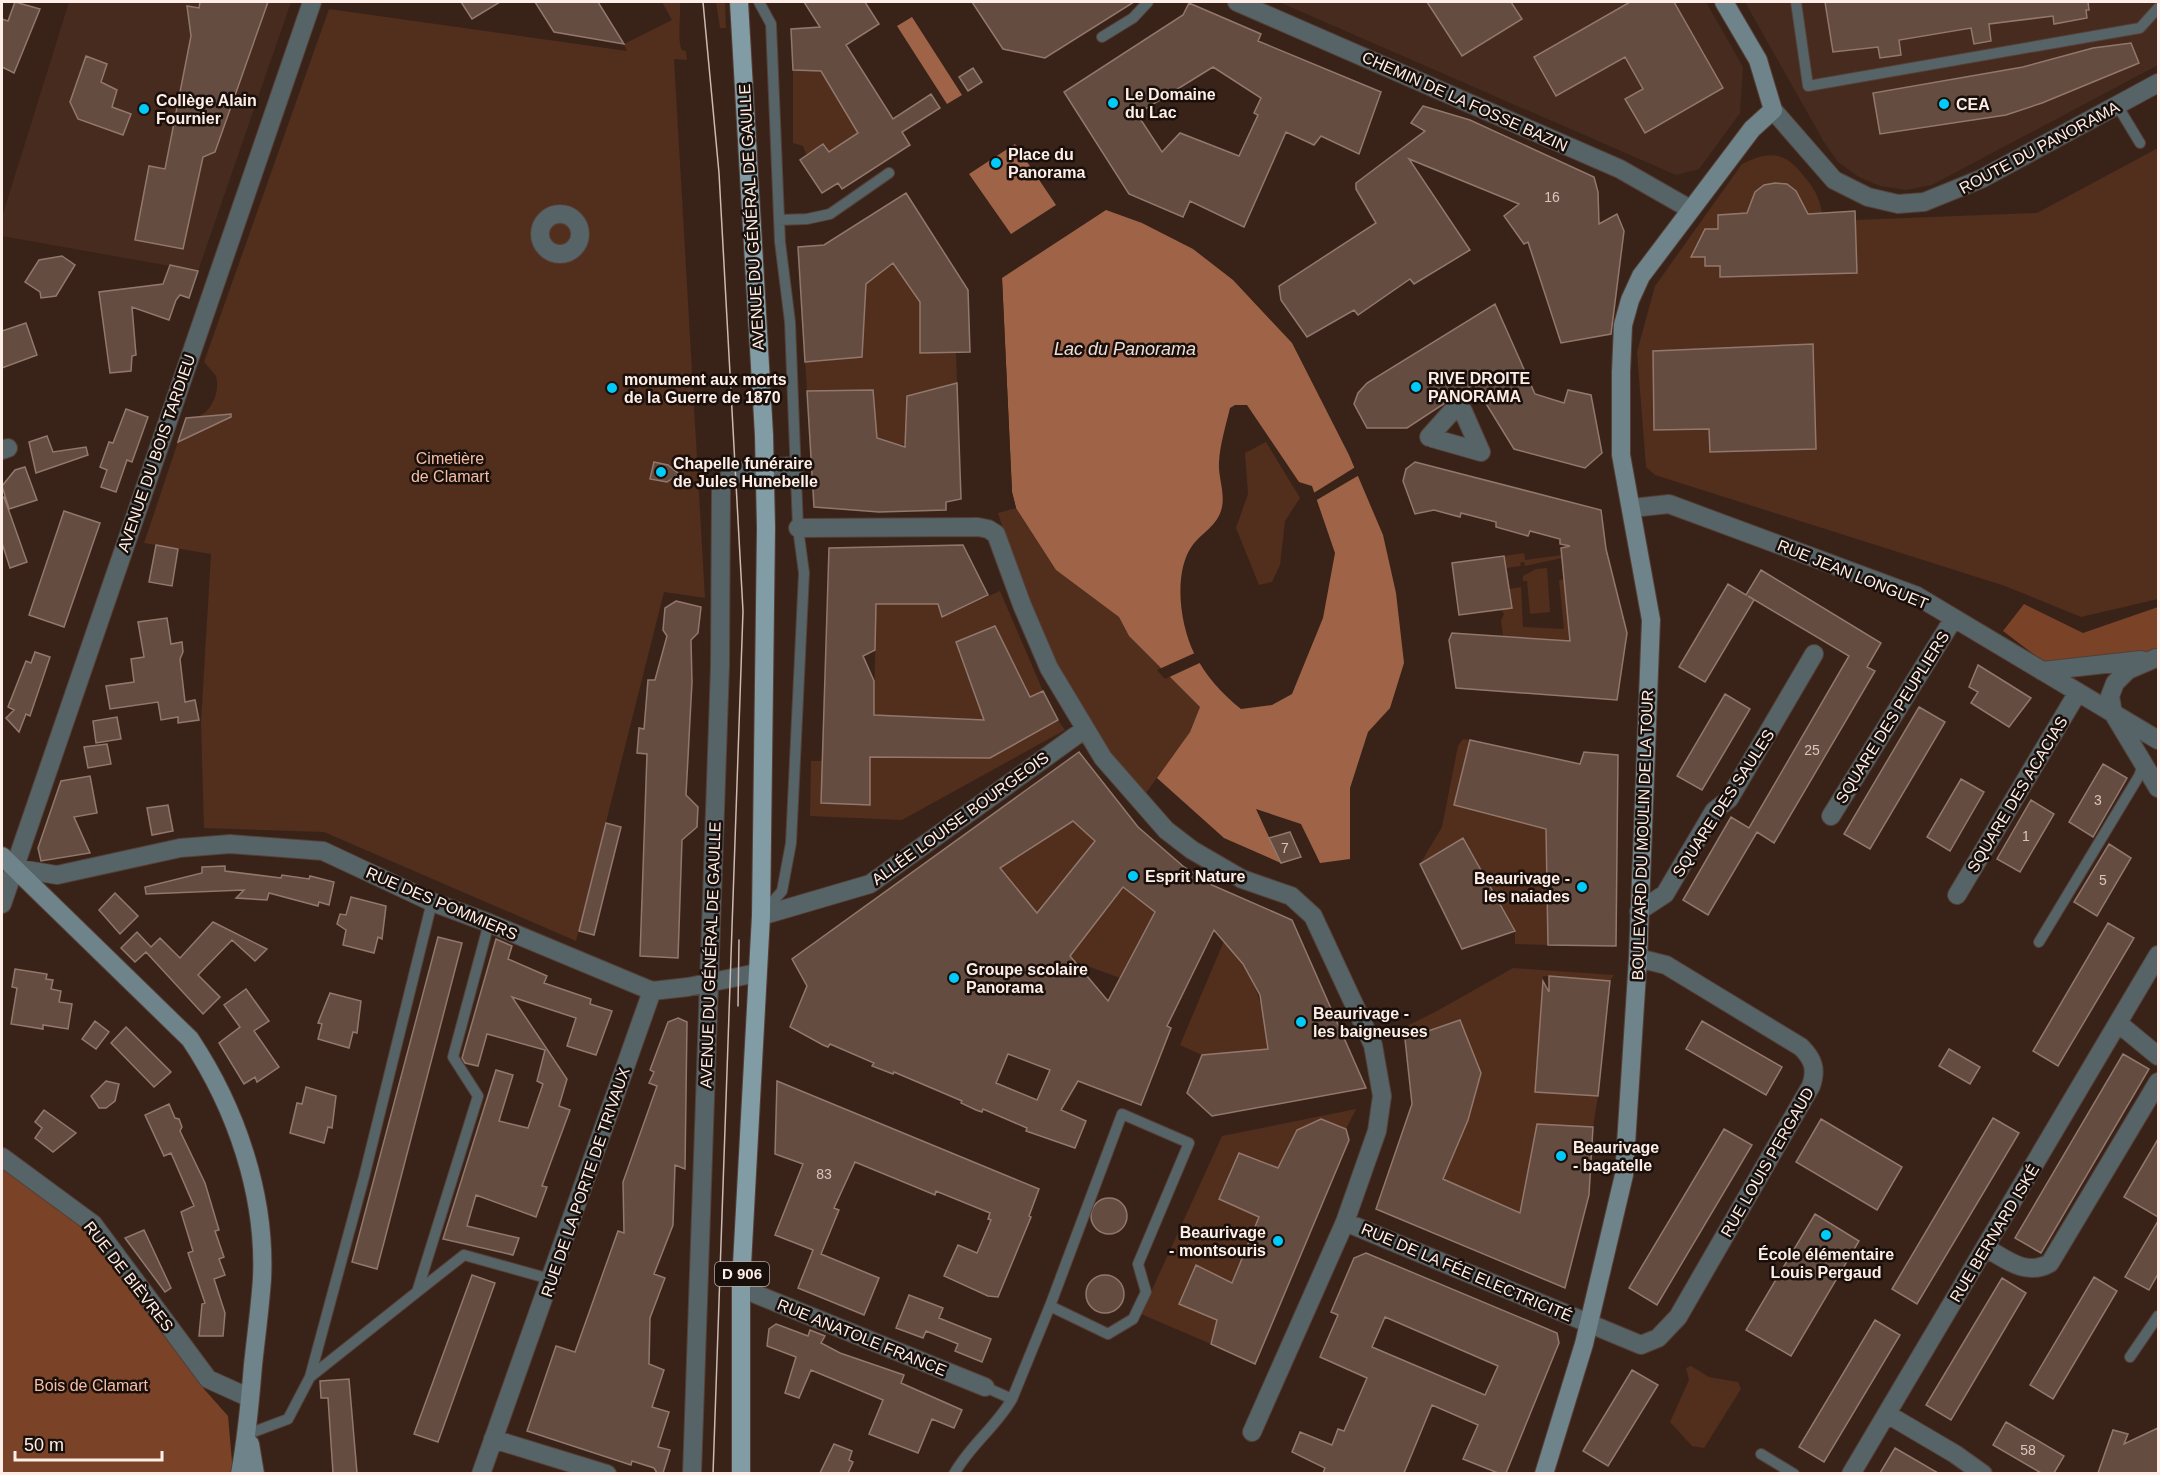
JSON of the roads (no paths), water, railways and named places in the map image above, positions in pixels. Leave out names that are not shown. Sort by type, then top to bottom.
[{"type":"main road","name":"AVENUE DU GÉNÉRAL DE GAULLE","points":[[739,2],[765,469],[761,916],[741,1283],[741,1473]]},
{"type":"street","name":"AVENUE DU BOIS TARDIEU","points":[[2,904],[8,862],[312,2]]},
{"type":"street","name":"CHEMIN DE LA FOSSE BAZIN","points":[[1237,2],[1620,169],[1690,209]]},
{"type":"street","points":[[1724,2],[1758,60],[1773,110]]},
{"type":"street","name":"ROUTE DU PANORAMA","points":[[1773,110],[1834,180],[1868,197],[1898,204],[1924,202],[1960,189],[2158,83]]},
{"type":"street","name":"BOULEVARD DU MOULIN DE LA TOUR","points":[[1545,1473],[1589,1322],[1624,1175],[1638,958],[1651,620],[1621,455],[1623,325],[1630,300],[1641,276],[1752,129],[1773,110]]},
{"type":"street","points":[[765,469],[795,466]]},
{"type":"street","name":"AVENUE DU GÉNÉRAL DE GAULLE","points":[[692,1473],[720,666],[721,487],[735,473],[765,469]]},
{"type":"street","name":"RUE JEAN LONGUET","points":[[1632,508],[1669,504],[1917,596],[2158,740]]},
{"type":"street","name":"RUE DE LA FÉE ELECTRICITÉ","points":[[798,528],[988,529],[996,534],[1022,605],[1049,668],[1085,729],[1116,774],[1166,830],[1223,870],[1291,896],[1313,916],[1373,1045],[1382,1096],[1377,1131],[1345,1222],[1252,1432]]},
{"type":"street","name":"SQUARE DES PEUPLIERS","points":[[1831,816],[1954,618]]},
{"type":"street","name":"SQUARE DES SAULES","points":[[1639,911],[1665,894],[1714,811],[1729,799],[1814,654]]},
{"type":"street","points":[[2042,671],[2157,658]]},
{"type":"street","points":[[2157,658],[2128,670],[2115,683],[2110,696],[2113,713],[2151,762],[2158,776]]},
{"type":"street","name":"SQUARE DES ACACIAS","points":[[1957,896],[2084,696],[2118,663]]},
{"type":"street","name":"ALLÉE LOUISE BOURGEOIS","points":[[761,916],[870,884],[1085,729]]},
{"type":"street","points":[[2158,740],[2151,762],[2158,788]]},
{"type":"street","name":"RUE DES POMMIERS","points":[[8,862],[57,874],[180,848],[230,844],[323,851],[432,902],[489,923],[652,991]]},
{"type":"street","points":[[8,862],[190,1039],[214,1075],[230,1112],[252,1180],[262,1277],[248,1434],[240,1473]]},
{"type":"street","name":"RUE BERNARD ISKÉ","points":[[1851,1473],[2158,955]]},
{"type":"street","name":"RUE LOUIS PERGAUD","points":[[1589,1322],[1641,1345],[1658,1338],[1678,1317],[1814,1078],[1813,1061],[1801,1047],[1666,965],[1638,958]]},
{"type":"street","points":[[652,991],[757,973]]},
{"type":"street","name":"RUE DE LA PORTE DE TRIVAUX","points":[[481,1473],[652,991]]},
{"type":"street","points":[[2118,1023],[2158,1056]]},
{"type":"street","points":[[1986,1248],[2021,1267],[2033,1269],[2050,1263],[2158,1082]]},
{"type":"street","name":"RUE DE BIÈVRES","points":[[2,1157],[93,1224],[208,1379],[250,1398]]},
{"type":"street","name":"RUE DE LA FÉE ELECTRICITÉ","points":[[1345,1222],[1589,1322]]},
{"type":"street","name":"RUE ANATOLE FRANCE","points":[[741,1283],[753,1293],[985,1387]]},
{"type":"street","points":[[1887,1414],[1983,1473]]},
{"type":"street","points":[[248,1434],[255,1473]]},
{"type":"street","points":[[494,1439],[607,1473]]},
{"type":"lane","points":[[759,2],[771,24],[779,220],[790,322],[798,528],[804,573],[791,843],[782,891],[761,916]]},
{"type":"lane","points":[[1102,37],[1133,18],[1148,2]]},
{"type":"lane","points":[[1796,2],[1808,86],[2140,28],[2158,8]]},
{"type":"lane","points":[[2117,105],[2140,143]]},
{"type":"lane","points":[[779,220],[807,219],[830,214],[889,173]]},
{"type":"lane","points":[[2039,942],[2139,776],[2151,762]]},
{"type":"lane","points":[[248,1434],[288,1419],[310,1377],[364,1178],[432,902]]},
{"type":"lane","points":[[417,1292],[478,1096],[453,1057],[489,923]]},
{"type":"lane","points":[[954,1473],[976,1441],[1003,1414],[1012,1399],[1050,1306],[1122,1114],[1189,1143],[1138,1264],[1146,1292],[1133,1318],[1108,1334],[1050,1306]]},
{"type":"lane","points":[[310,1377],[464,1255],[550,1280]]},
{"type":"lane","points":[[2130,1357],[2158,1316]]},
{"type":"lane","points":[[985,1387],[1012,1399]]},
{"type":"lane","points":[[1761,1454],[1794,1473]]},
{"type":"water","points":[[912,17],[962,95],[947,104],[897,26]]},
{"type":"water","points":[[1015,144],[1056,205],[1011,234],[969,174]]},
{"type":"water","name":"Lac du Panorama","points":[[1106,210],[1142,223],[1193,249],[1233,280],[1292,343],[1349,455],[1383,535],[1396,593],[1404,663],[1390,708],[1368,732],[1350,788],[1350,859],[1320,863],[1301,824],[1256,809],[1281,863],[1224,838],[1157,778],[1190,732],[1200,707],[1129,636],[1119,617],[1056,570],[1016,508],[1012,492],[1002,278]],"holes":[[[1235,405],[1247,405],[1299,482],[1312,486],[1335,553],[1323,618],[1292,694],[1272,705],[1241,709],[1214,684],[1194,653],[1182,614],[1181,584],[1186,557],[1196,541],[1217,519],[1222,507],[1219,462],[1230,408]]]},
{"type":"tram line","points":[[703,2],[719,173],[743,611],[713,1474]]},
{"type":"tram line","points":[[738,1006],[739,940]]},
{"type":"place","name":"Le Domaine du Lac","points":[[1113,103]]},
{"type":"place","name":"CEA","points":[[1944,104]]},
{"type":"place","name":"Collège Alain Fournier","points":[[144,109]]},
{"type":"place","name":"Place du Panorama","points":[[996,163]]},
{"type":"place","name":"RIVE DROITE PANORAMA","points":[[1416,387]]},
{"type":"place","name":"monument aux morts de la Guerre de 1870","points":[[612,388]]},
{"type":"place","name":"Chapelle funéraire de Jules Hunebelle","points":[[661,472]]},
{"type":"place","name":"Esprit Nature","points":[[1133,876]]},
{"type":"place","name":"Beaurivage - les naiades","points":[[1582,887]]},
{"type":"place","name":"Groupe scolaire Panorama","points":[[954,978]]},
{"type":"place","name":"Beaurivage - les baigneuses","points":[[1301,1022]]},
{"type":"place","name":"Beaurivage - bagatelle","points":[[1561,1156]]},
{"type":"place","name":"École élémentaire Louis Pergaud","points":[[1826,1235]]},
{"type":"place","name":"Beaurivage - montsouris","points":[[1278,1241]]},
{"type":"park label","name":"Cimetière de Clamart","points":[[450,467]]},
{"type":"park label","name":"Bois de Clamart","points":[[91,1385]]}]
